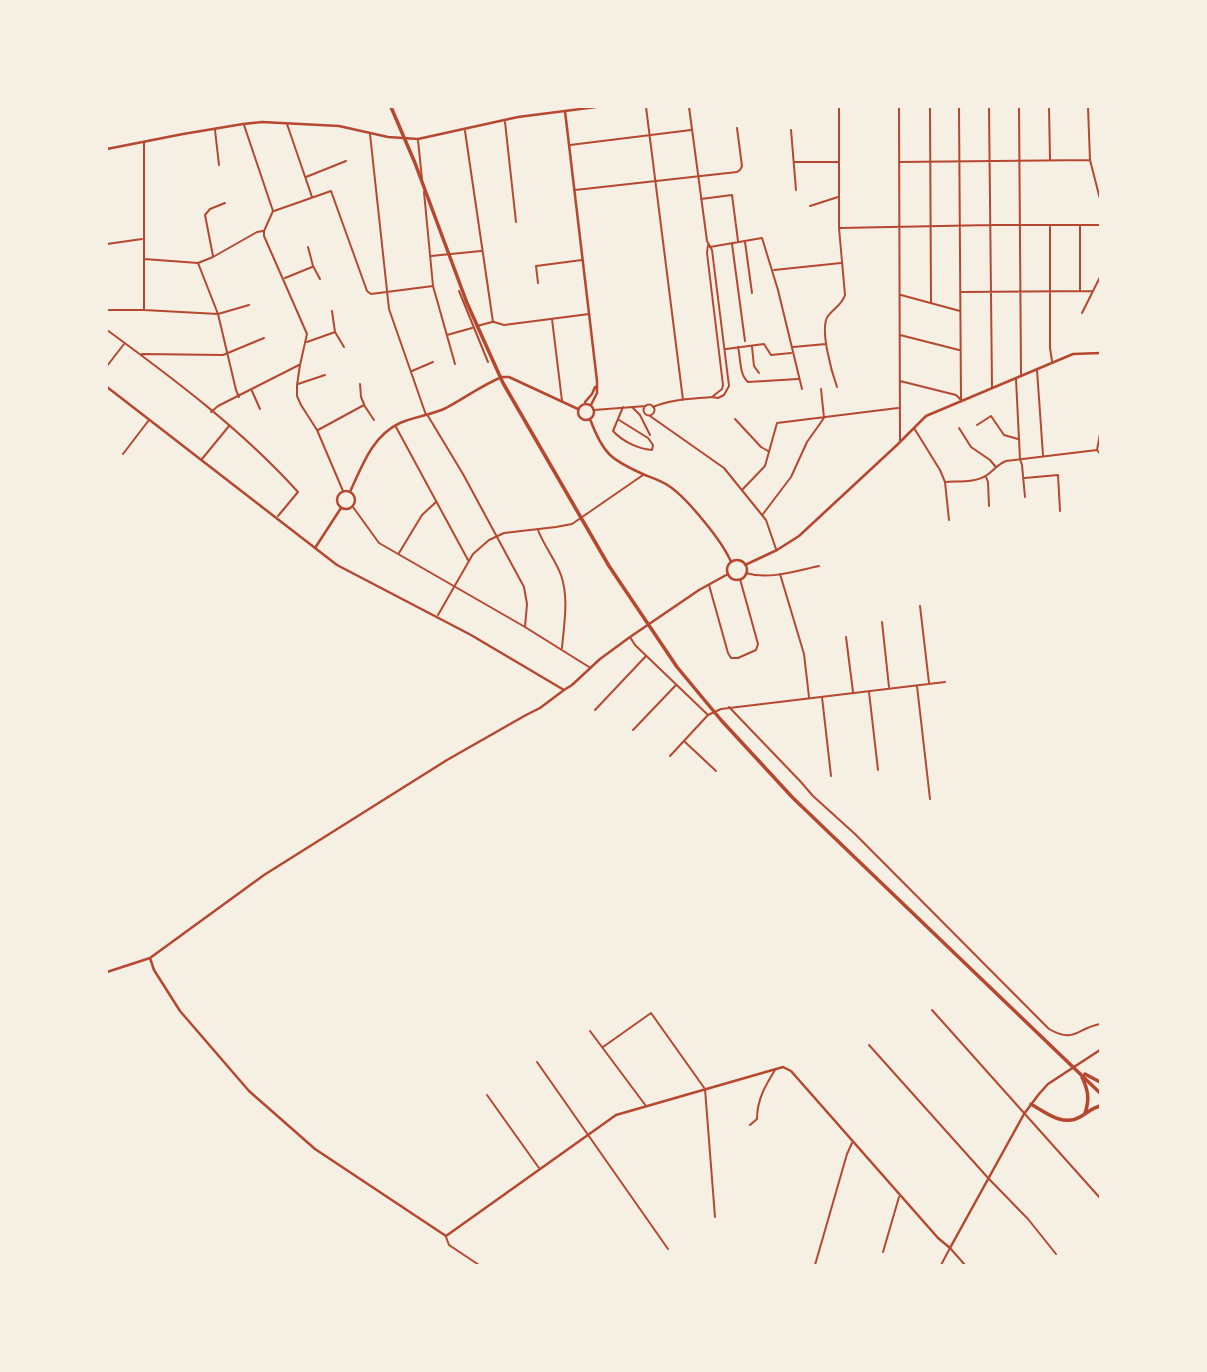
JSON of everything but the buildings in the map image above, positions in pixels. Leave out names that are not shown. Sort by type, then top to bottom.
[{"type":"highway","points":[[391,107],[415,163],[467,303],[503,383],[609,566],[677,667],[721,720],[793,798],[1100,1093]]},
{"type":"highway","points":[[1080,1072],[1100,1083]]},
{"type":"highway","points":[[1080,1072],[1089,1095],[1085,1113]]},
{"type":"highway","points":[[1031,1104],[1065,1121],[1079,1118],[1100,1106]]},
{"type":"street","points":[[107,149],[262,122],[339,126],[396,138],[418,139],[505,121],[596,107]]},
{"type":"street","points":[[646,107],[683,400]]},
{"type":"street","points":[[594,410],[650,405],[653,407],[683,400],[718,398],[724,395],[729,386],[712,250],[701,199],[689,107]]},
{"type":"street","points":[[837,387],[830,368],[825,320],[844,299],[839,228],[839,107]]},
{"type":"street","points":[[899,107],[900,441]]},
{"type":"street","points":[[930,107],[931,303]]},
{"type":"street","points":[[959,107],[961,400]]},
{"type":"street","points":[[989,107],[992,388]]},
{"type":"street","points":[[1019,107],[1021,376]]},
{"type":"street","points":[[1049,107],[1050,160]]},
{"type":"street","points":[[1088,107],[1090,160],[1100,199]]},
{"type":"street","points":[[565,111],[597,381],[597,393],[591,405]]},
{"type":"street","points":[[505,121],[516,222]]},
{"type":"street","points":[[286,123],[312,197]]},
{"type":"street","points":[[243,124],[273,211],[264,231],[307,334],[297,396],[317,430],[343,491]]},
{"type":"street","points":[[575,190],[737,172],[742,166],[737,128]]},
{"type":"street","points":[[215,129],[219,165]]},
{"type":"street","points":[[464,130],[493,322]]},
{"type":"street","points":[[570,145],[692,130]]},
{"type":"street","points":[[791,130],[796,190]]},
{"type":"street","points":[[370,133],[388,309],[427,416],[456,460],[526,592],[525,627]]},
{"type":"street","points":[[418,139],[432,286],[455,364]]},
{"type":"street","points":[[144,141],[144,310]]},
{"type":"street","points":[[899,162],[1090,160]]},
{"type":"street","points":[[306,178],[345,162]]},
{"type":"street","points":[[793,162],[839,162]]},
{"type":"street","points":[[273,211],[331,191],[367,291],[371,294],[386,293],[432,286]]},
{"type":"street","points":[[701,199],[732,195],[738,242]]},
{"type":"street","points":[[810,206],[839,197]]},
{"type":"street","points":[[213,257],[205,215],[210,209],[225,203]]},
{"type":"street","points":[[1050,226],[1052,362]]},
{"type":"street","points":[[1080,226],[1080,291]]},
{"type":"street","points":[[839,228],[1100,226]]},
{"type":"street","points":[[144,259],[198,263],[257,232],[264,231]]},
{"type":"street","points":[[709,245],[762,238],[802,389]]},
{"type":"street","points":[[107,244],[144,239]]},
{"type":"street","points":[[745,241],[752,293]]},
{"type":"street","points":[[732,243],[745,341]]},
{"type":"street","points":[[709,245],[707,253],[723,385],[712,397]]},
{"type":"street","points":[[308,247],[320,279]]},
{"type":"street","points":[[430,256],[482,251]]},
{"type":"street","points":[[538,283],[536,266],[583,259]]},
{"type":"street","points":[[198,263],[218,314],[239,397]]},
{"type":"street","points":[[772,270],[842,263]]},
{"type":"street","points":[[284,279],[313,266]]},
{"type":"street","points":[[1082,313],[1100,277]]},
{"type":"street","points":[[459,291],[488,362]]},
{"type":"street","points":[[961,292],[1093,291]]},
{"type":"street","points":[[899,295],[961,311]]},
{"type":"street","points":[[107,310],[218,314],[249,305]]},
{"type":"street","points":[[332,312],[335,332],[344,347]]},
{"type":"street","points":[[446,335],[493,322],[504,325],[589,314]]},
{"type":"street","points":[[552,318],[562,401]]},
{"type":"street","points":[[107,330],[141,354],[229,426],[298,492],[276,518]]},
{"type":"street","points":[[306,342],[335,332]]},
{"type":"street","points":[[899,335],[961,350]]},
{"type":"street","points":[[141,354],[227,354],[264,338]]},
{"type":"street","points":[[107,366],[125,344]]},
{"type":"street","points":[[724,349],[764,344],[771,355],[792,353]]},
{"type":"street","points":[[791,347],[827,344]]},
{"type":"street","points":[[752,346],[754,366],[759,373]]},
{"type":"street","points":[[738,347],[742,374],[748,382],[799,379]]},
{"type":"street","points":[[745,565],[799,536],[926,416],[1052,362],[1079,353],[1100,353]]},
{"type":"street","points":[[410,371],[433,362]]},
{"type":"street","points":[[211,412],[300,365]]},
{"type":"street","points":[[1037,370],[1043,456]]},
{"type":"street","points":[[297,385],[325,374]]},
{"type":"street","points":[[350,492],[371,448],[387,431],[427,416],[505,376],[578,409]]},
{"type":"street","points":[[1016,378],[1020,459],[1025,497]]},
{"type":"street","points":[[578,409],[592,394],[597,381]]},
{"type":"street","points":[[900,381],[956,395],[961,400]]},
{"type":"street","points":[[360,384],[361,397],[374,420]]},
{"type":"street","points":[[107,387],[348,571],[437,617],[564,690]]},
{"type":"street","points":[[763,515],[791,477],[807,442],[824,418],[821,389]]},
{"type":"street","points":[[251,390],[260,409]]},
{"type":"street","points":[[956,395],[961,393]]},
{"type":"street","points":[[584,403],[591,405],[594,410],[590,419]]},
{"type":"street","points":[[317,430],[365,405]]},
{"type":"street","points":[[631,406],[640,415],[650,435]]},
{"type":"street","points":[[646,406],[643,409],[645,413],[724,468],[763,515],[777,550]]},
{"type":"street","points":[[619,420],[648,438],[653,445],[652,450],[640,448],[614,433],[613,429],[623,407]]},
{"type":"street","points":[[650,416],[654,413],[653,407]]},
{"type":"street","points":[[743,490],[765,466],[777,423],[899,408]]},
{"type":"street","points":[[578,409],[580,418],[590,419]]},
{"type":"street","points":[[640,415],[645,413]]},
{"type":"street","points":[[977,425],[991,416],[1004,435],[1019,439]]},
{"type":"street","points":[[123,454],[149,419]]},
{"type":"street","points":[[590,419],[609,456],[666,484],[678,493],[721,541],[732,562]]},
{"type":"street","points":[[735,419],[761,447],[769,451]]},
{"type":"street","points":[[202,460],[229,426]]},
{"type":"street","points":[[395,426],[468,561]]},
{"type":"street","points":[[913,427],[945,482],[948,520]]},
{"type":"street","points":[[959,428],[971,447],[990,460],[995,467]]},
{"type":"street","points":[[1100,434],[1097,450],[1100,454]]},
{"type":"street","points":[[945,482],[980,479],[1006,461],[1097,450]]},
{"type":"street","points":[[437,617],[468,561],[480,547],[497,535],[566,526],[576,522],[644,474]]},
{"type":"street","points":[[1024,478],[1058,475],[1060,511]]},
{"type":"street","points":[[986,476],[989,506]]},
{"type":"street","points":[[343,491],[350,492],[355,497],[353,507]]},
{"type":"street","points":[[343,491],[337,498],[338,504],[341,508],[353,507]]},
{"type":"street","points":[[399,554],[420,517],[436,502]]},
{"type":"street","points":[[353,507],[376,540],[590,667]]},
{"type":"street","points":[[315,548],[341,508]]},
{"type":"street","points":[[538,529],[564,587],[562,649]]},
{"type":"street","points":[[740,561],[745,565],[746,573],[740,579],[734,580],[727,569],[732,562],[740,561]]},
{"type":"street","points":[[746,573],[780,574],[819,566]]},
{"type":"street","points":[[107,972],[150,958],[264,875],[458,754],[540,708],[623,642],[728,574]]},
{"type":"street","points":[[780,574],[804,654],[809,698]]},
{"type":"street","points":[[709,584],[727,653],[734,659],[756,650],[758,644],[740,579]]},
{"type":"street","points":[[920,606],[929,684]]},
{"type":"street","points":[[882,622],[889,688]]},
{"type":"street","points":[[635,634],[635,645]]},
{"type":"street","points":[[846,637],[853,693]]},
{"type":"street","points":[[630,638],[635,645]]},
{"type":"street","points":[[623,642],[631,642],[647,655],[708,715]]},
{"type":"street","points":[[595,710],[647,655]]},
{"type":"street","points":[[670,756],[708,715],[722,709],[945,682]]},
{"type":"street","points":[[633,730],[677,684]]},
{"type":"street","points":[[917,685],[930,799]]},
{"type":"street","points":[[869,691],[878,770]]},
{"type":"street","points":[[821,696],[831,776]]},
{"type":"street","points":[[729,708],[813,796],[855,834],[1049,1029],[1069,1036],[1100,1024]]},
{"type":"street","points":[[684,741],[716,771]]},
{"type":"street","points":[[150,958],[154,970],[180,1011],[249,1091],[315,1149],[446,1236],[449,1245],[479,1265]]},
{"type":"street","points":[[932,1010],[1100,1198]]},
{"type":"street","points":[[603,1047],[651,1013],[705,1089],[715,1217]]},
{"type":"street","points":[[590,1031],[646,1106]]},
{"type":"street","points":[[869,1045],[1028,1219],[1056,1254]]},
{"type":"street","points":[[941,1265],[1031,1104],[1048,1084],[1100,1050]]},
{"type":"street","points":[[537,1062],[668,1249]]},
{"type":"street","points":[[446,1236],[616,1115],[783,1067],[791,1071],[900,1196],[965,1265]]},
{"type":"street","points":[[750,1125],[757,1119],[762,1091],[776,1069]]},
{"type":"street","points":[[486,1095],[540,1170]]},
{"type":"street","points":[[815,1265],[852,1142]]},
{"type":"street","points":[[883,1252],[900,1196]]}]
